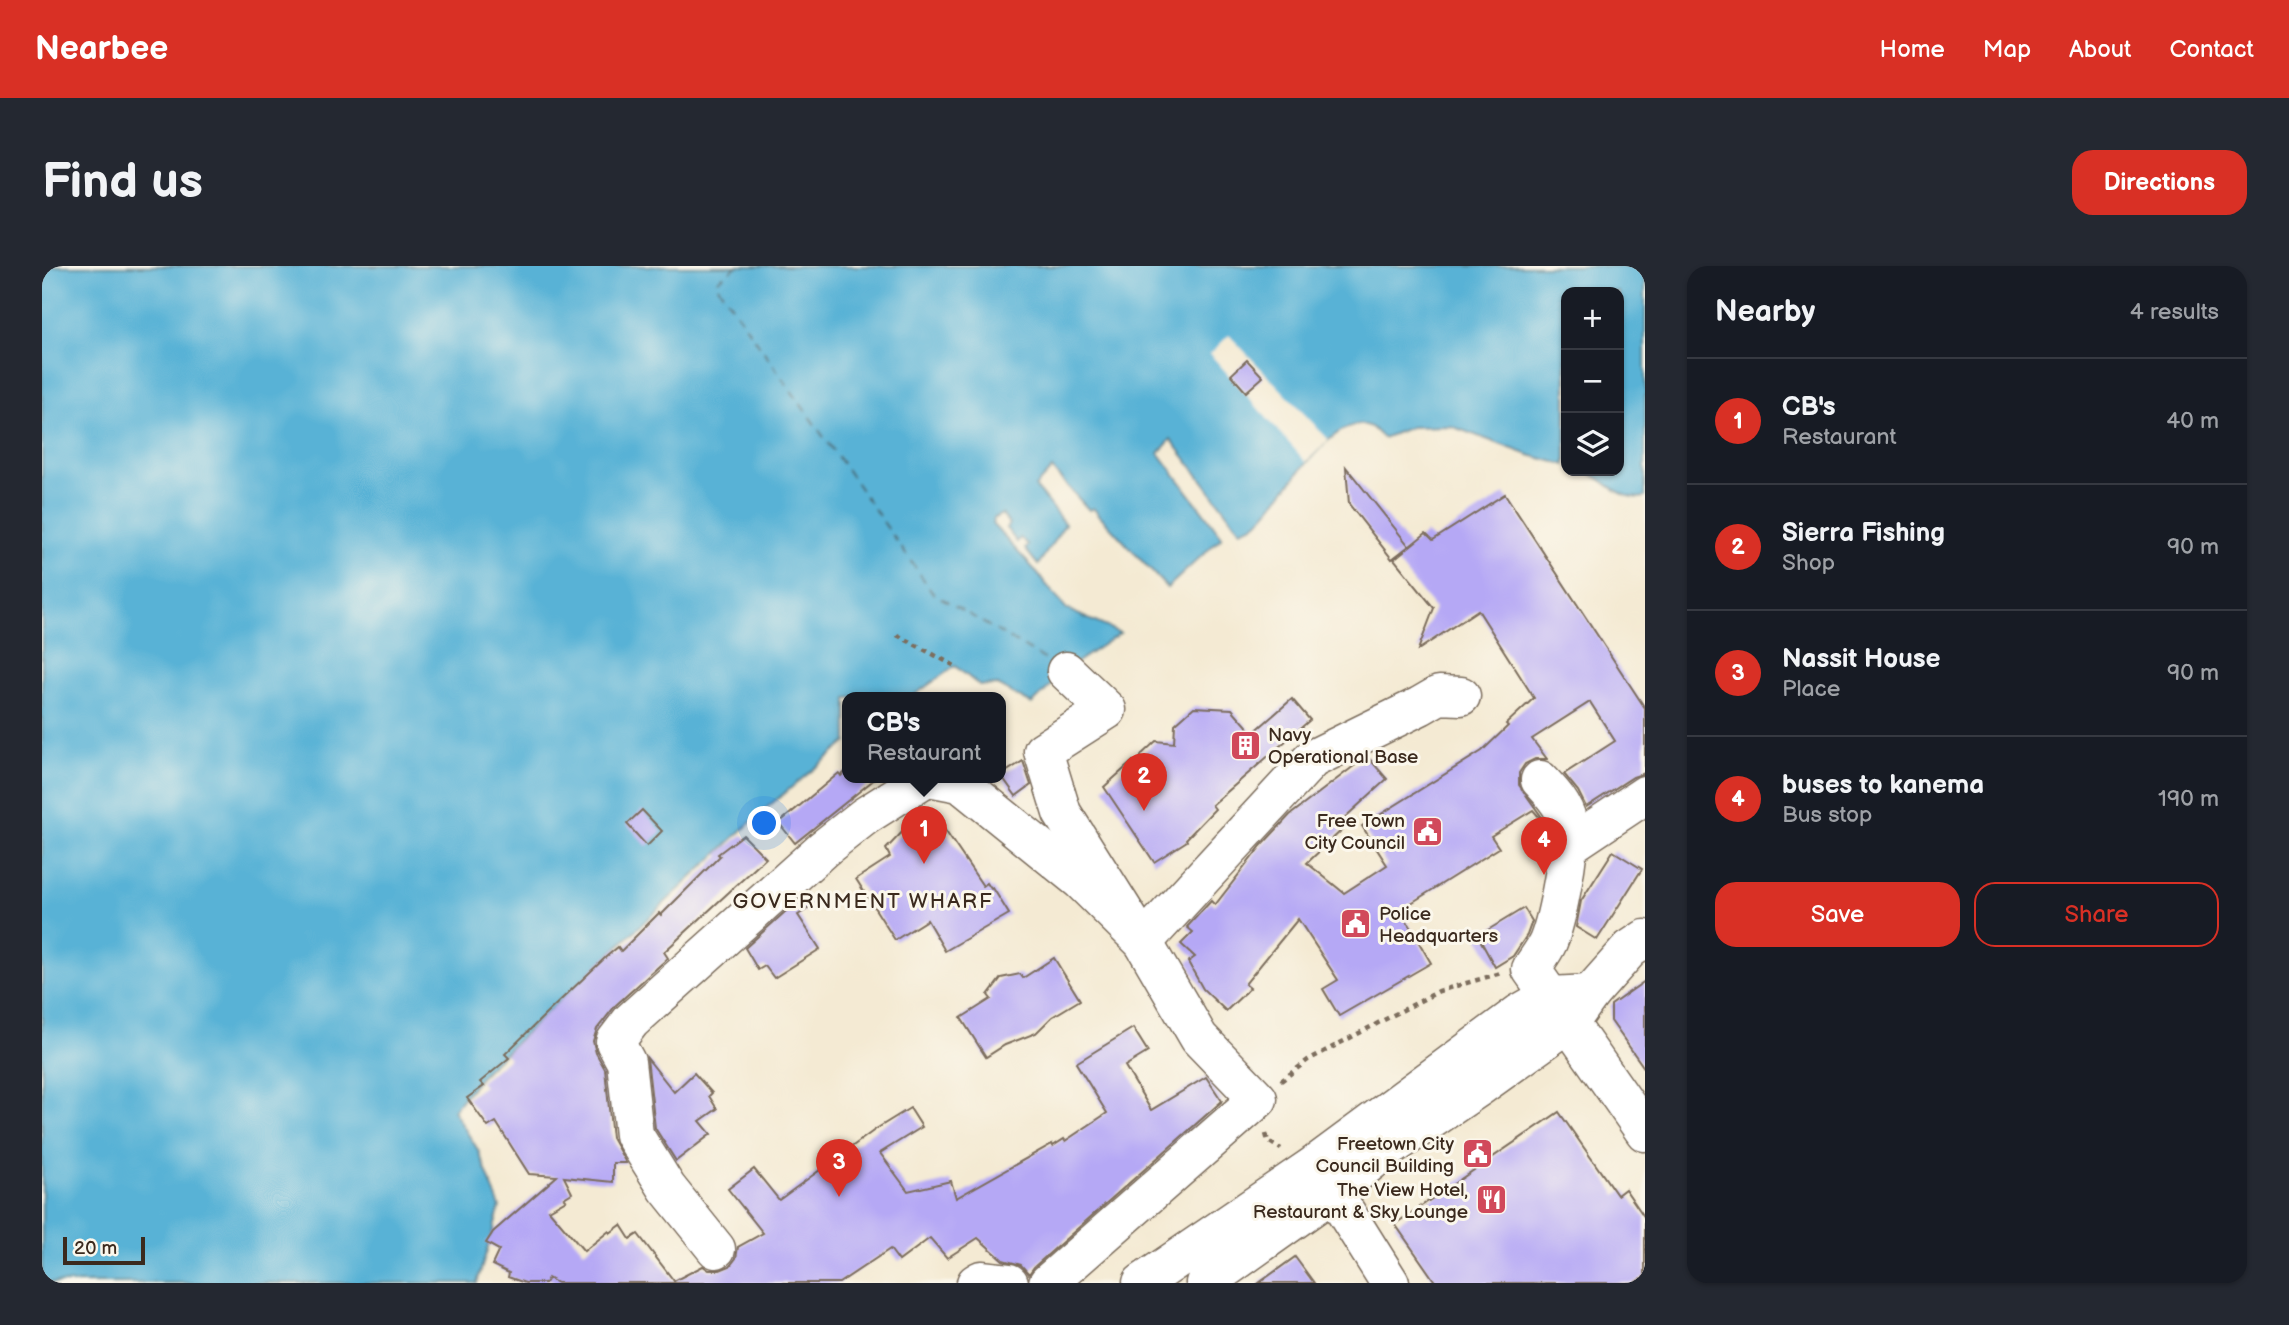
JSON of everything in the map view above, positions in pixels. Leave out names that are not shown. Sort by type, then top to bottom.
[{"type":"street","points":[[1048,1283],[1258,1099],[1199,1038],[1062,813],[1042,751],[1107,710],[1066,671]]},
{"type":"street","points":[[1143,942],[1312,759],[1439,695],[1461,696]]},
{"type":"street","points":[[1540,780],[1555,796],[1567,820],[1567,848],[1548,943],[1560,995],[1645,1132]]},
{"type":"street","points":[[716,1249],[667,1188],[634,1135],[626,1062],[615,1042],[631,1021],[823,849],[865,816],[917,783]]},
{"type":"street","points":[[960,783],[1080,880],[1143,942]]},
{"type":"street","points":[[1567,848],[1645,795]]},
{"type":"street","points":[[1205,1283],[1466,1052],[1520,1013],[1560,995],[1645,939]]},
{"type":"street","points":[[1142,1283],[1322,1180]]},
{"type":"street","points":[[1322,1180],[1391,1283]]},
{"type":"street","points":[[976,1283],[981,1280],[1009,1283]]},
{"type":"path","points":[[897,635],[954,666]]},
{"type":"path","points":[[1322,1180],[1268,1141],[1258,1099],[1308,1060],[1439,991],[1493,974],[1560,995]]},
{"type":"water","points":[[42,266],[1645,266],[1645,497],[1628,496],[1596,476],[1624,476],[1624,287],[1561,287],[1561,464],[1529,455],[1451,426],[1411,427],[1383,438],[1371,427],[1356,425],[1340,431],[1324,445],[1265,514],[1253,525],[1240,530],[1171,439],[1159,453],[1222,537],[1167,588],[1093,508],[1089,510],[1052,469],[1035,487],[1065,524],[1038,565],[1025,549],[1028,545],[1020,538],[1017,542],[1006,528],[1009,524],[1002,514],[994,518],[992,524],[1066,609],[1120,633],[1071,666],[1032,704],[997,685],[980,686],[955,666],[918,692],[842,692],[842,746],[765,809],[485,1071],[453,1110],[478,1150],[500,1207],[477,1283],[42,1283]]},
{"type":"pier","points":[[1229,335],[1329,440],[1306,462],[1210,354]]},
{"type":"building","points":[[1247,360],[1263,377],[1246,392],[1231,375]]},
{"type":"building","points":[[1346,467],[1409,546],[1392,559],[1349,504]]},
{"type":"building","points":[[1505,494],[1645,708],[1645,773],[1633,777],[1586,807],[1578,791],[1564,774],[1615,741],[1590,702],[1532,739],[1547,759],[1535,759],[1525,764],[1519,773],[1519,785],[1546,825],[1533,810],[1491,836],[1499,848],[1400,910],[1431,963],[1339,1016],[1323,989],[1338,980],[1298,919],[1245,984],[1250,988],[1226,1011],[1203,989],[1188,962],[1195,957],[1181,944],[1193,932],[1187,927],[1211,901],[1215,905],[1261,846],[1290,815],[1367,756],[1387,779],[1340,822],[1344,828],[1307,863],[1344,893],[1387,865],[1362,826],[1482,751],[1534,698],[1478,610],[1418,650],[1434,608],[1394,559],[1426,533],[1433,540]]},
{"type":"building","points":[[1292,699],[1310,720],[1212,805],[1215,809],[1187,841],[1154,862],[1104,787],[1133,761],[1138,764],[1142,754],[1156,741],[1174,743],[1175,724],[1194,707],[1232,709],[1253,733]]},
{"type":"building","points":[[1023,761],[1031,785],[1016,796],[1006,782],[1006,772]]},
{"type":"building","points":[[839,773],[842,783],[870,783],[795,843],[779,823]]},
{"type":"building","points":[[642,810],[662,831],[647,846],[627,824]]},
{"type":"building","points":[[928,820],[931,824],[938,820],[983,886],[987,883],[993,888],[1009,914],[945,951],[927,920],[895,940],[856,879],[890,857],[886,849],[907,827]]},
{"type":"building","points":[[743,835],[766,858],[664,952],[668,958],[616,1005],[597,1029],[593,1041],[605,1069],[612,1138],[626,1163],[613,1163],[613,1182],[564,1177],[572,1193],[549,1210],[584,1251],[621,1225],[630,1239],[638,1234],[674,1281],[703,1266],[709,1270],[720,1270],[730,1266],[736,1258],[738,1247],[763,1233],[728,1189],[754,1169],[779,1200],[876,1129],[910,1108],[922,1127],[880,1153],[908,1191],[951,1181],[956,1198],[1052,1144],[1053,1146],[1064,1139],[1065,1141],[1107,1113],[1076,1063],[1133,1028],[1148,1052],[1125,1066],[1151,1110],[1206,1077],[1222,1101],[1029,1274],[1021,1265],[1003,1260],[978,1238],[947,1258],[930,1238],[899,1261],[890,1249],[839,1283],[557,1283],[548,1278],[545,1283],[525,1283],[508,1277],[509,1273],[492,1265],[499,1250],[486,1243],[493,1232],[557,1176],[529,1174],[496,1122],[488,1127],[467,1098],[484,1086],[480,1082],[509,1058],[505,1054],[547,1013],[607,956],[618,947],[621,951],[659,913],[661,915],[720,856],[718,854]]},
{"type":"building","points":[[1613,851],[1642,869],[1597,940],[1576,927],[1581,901]]},
{"type":"building","points":[[805,894],[812,906],[798,915],[820,949],[774,978],[765,966],[758,970],[745,948]]},
{"type":"building","name":"Police Headquarters","points":[[1524,908],[1532,921],[1527,935],[1513,956],[1495,967],[1478,936]]},
{"type":"building","points":[[1054,958],[1080,1000],[1052,1017],[1036,1033],[1005,1045],[986,1057],[961,1018],[991,999],[988,995],[1001,978],[1020,974],[1023,978]]},
{"type":"building","points":[[1645,981],[1645,1069],[1611,1021],[1611,1005]]},
{"type":"building","points":[[647,1058],[674,1092],[694,1073],[712,1093],[709,1096],[717,1109],[700,1121],[711,1134],[676,1161],[655,1128]]},
{"type":"building","points":[[1559,1112],[1617,1195],[1625,1189],[1645,1218],[1645,1276],[1634,1283],[1436,1283],[1395,1224]]},
{"type":"building","points":[[1295,1257],[1314,1283],[1259,1283]]},
{"type":"ferry route","points":[[737,266],[715,282],[933,593],[1051,663]]},
{"type":"place","name":"Navy Operational Base","points":[[1245,745]]},
{"type":"place","name":"Sierra Fishing","points":[[1144,811]]},
{"type":"place","name":"Free Town City Council","points":[[1428,831]]},
{"type":"place","name":"CB's","points":[[924,864]]},
{"type":"place","name":"buses to kanema","points":[[1544,875]]},
{"type":"place","name":"Police Headquarters","points":[[1356,924]]},
{"type":"place","name":"Freetown City Council Building","points":[[1477,1154]]},
{"type":"place","name":"Nassit House","points":[[839,1197]]},
{"type":"place","name":"The View Hotel, Restaurant & Sky Lounge","points":[[1491,1200]]},
{"type":"district","name":"GOVERNMENT WHARF","points":[[863,901]]}]
